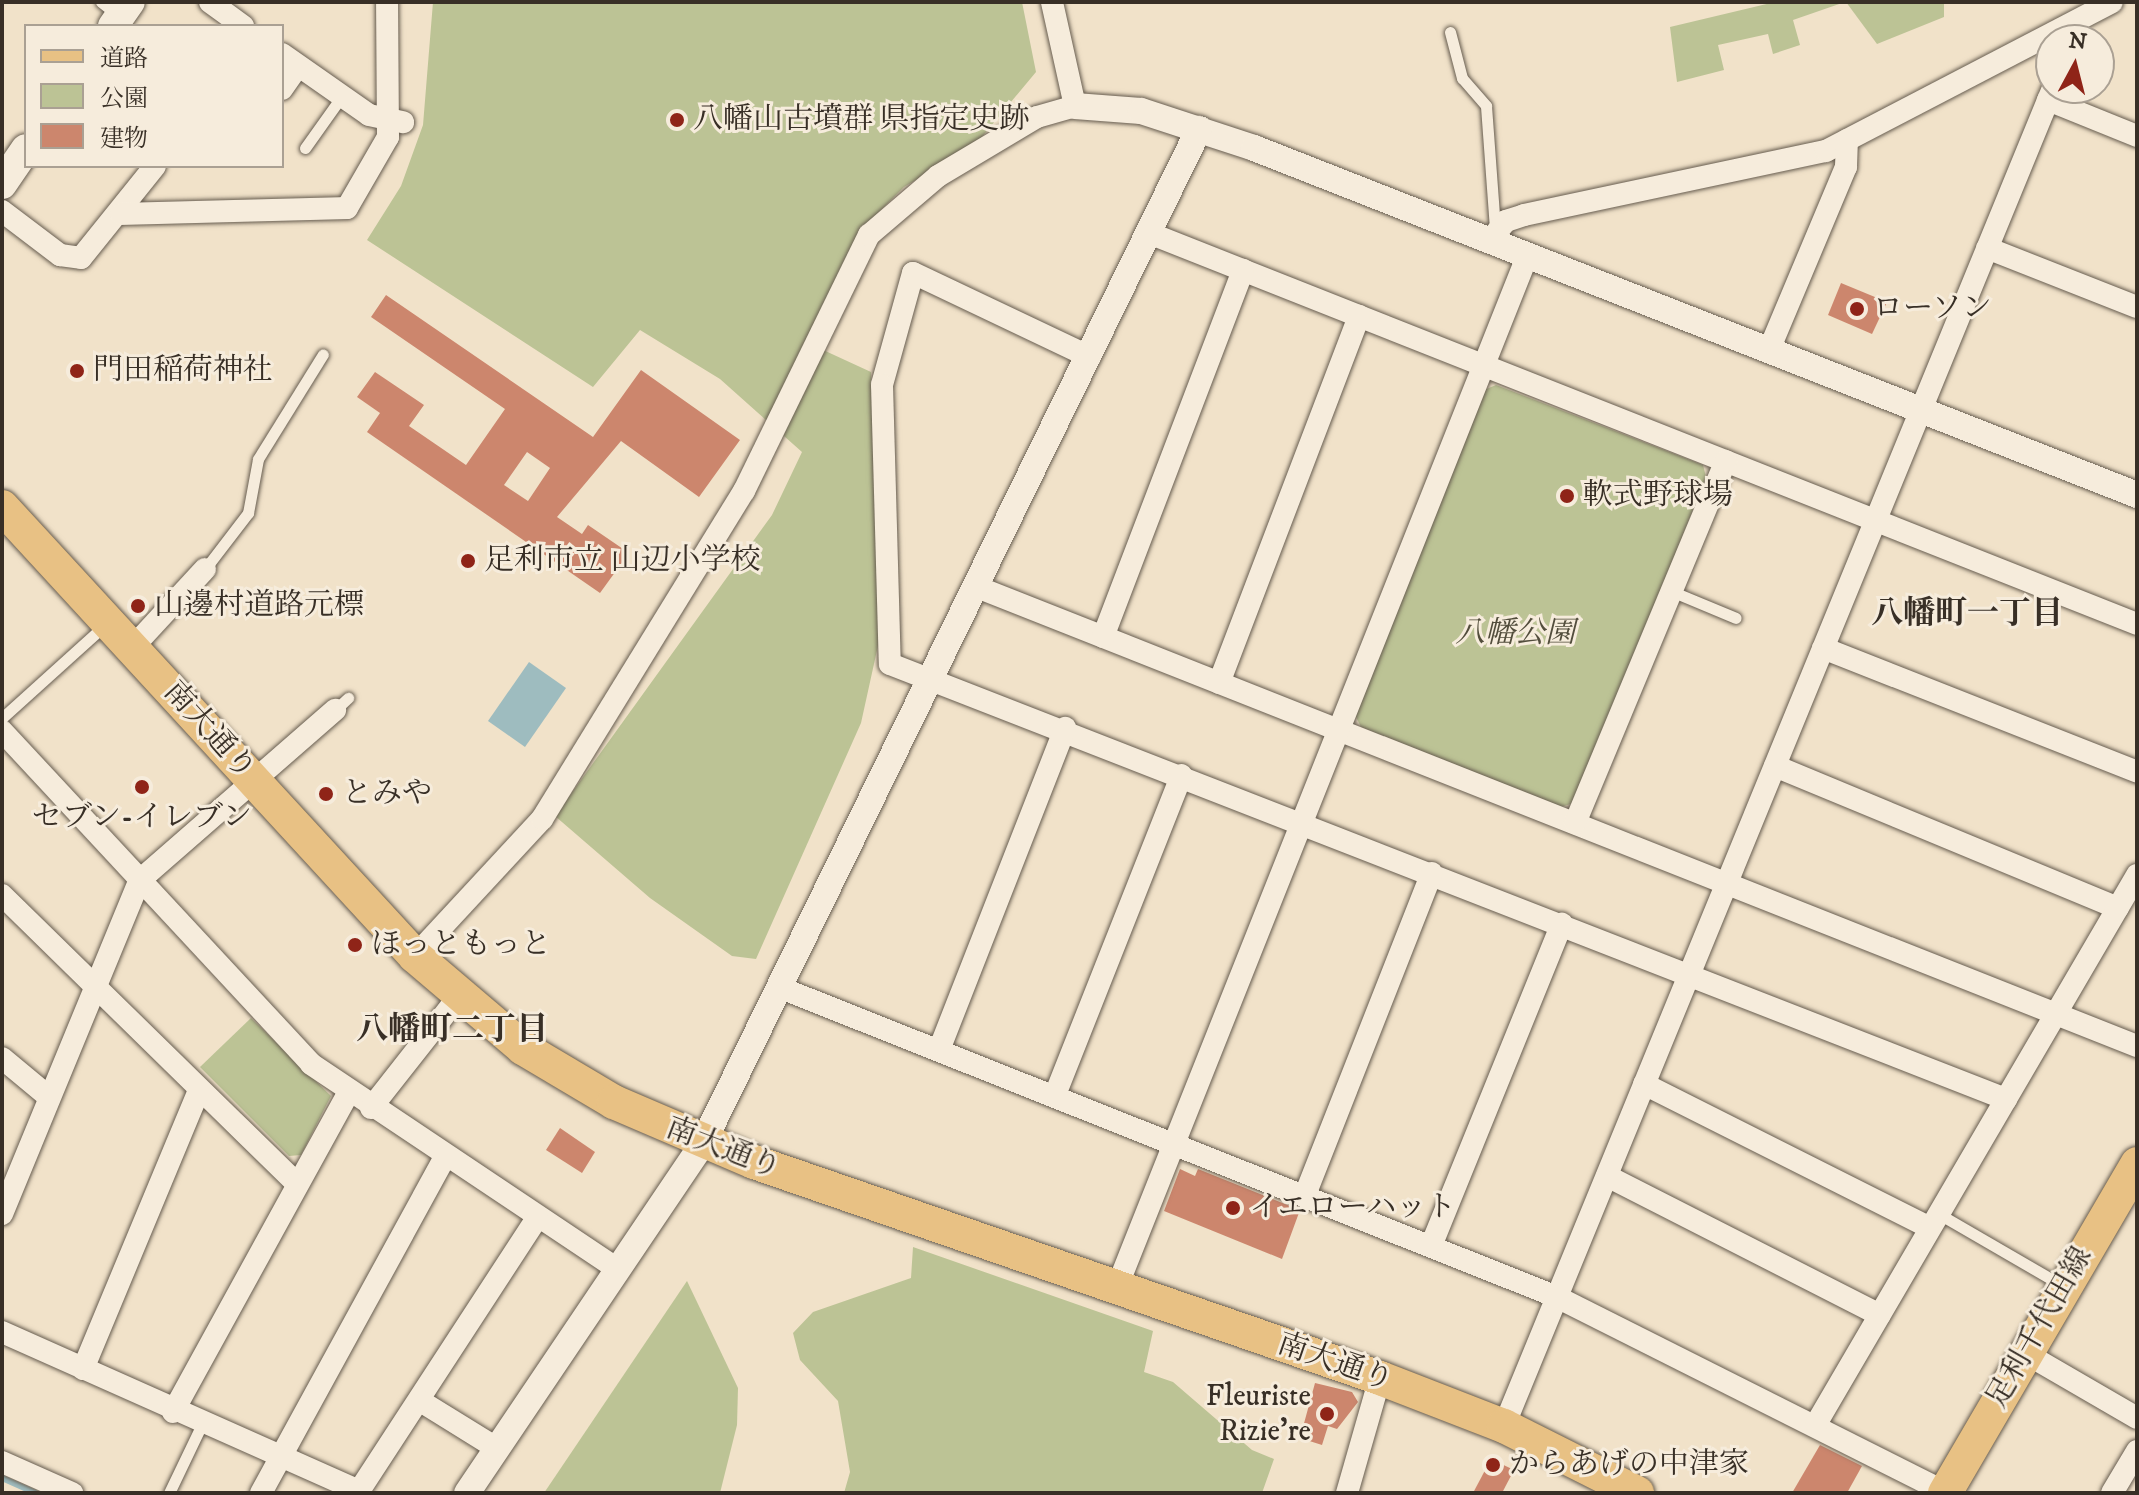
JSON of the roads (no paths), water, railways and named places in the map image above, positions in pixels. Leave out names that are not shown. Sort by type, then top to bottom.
[{"type":"main road","name":"南大通り","points":[[2,507],[415,956],[523,1048],[601,1095],[703,1143],[1380,1378],[1504,1426],[1637,1493]]},
{"type":"main road","name":"足利千代田線","points":[[1945,1492],[2137,1164]]},
{"type":"street","points":[[210,2],[240,24]]},
{"type":"street","points":[[121,214],[347,208],[394,121],[387,2]]},
{"type":"street","points":[[1052,2],[1075,106]]},
{"type":"street","points":[[1493,235],[1542,211],[1798,162],[1847,140],[2112,2]]},
{"type":"street","points":[[2079,24],[2082,17]]},
{"type":"street","points":[[284,82],[290,60],[342,96],[394,121]]},
{"type":"street","points":[[1504,1426],[2046,104]]},
{"type":"street","points":[[2071,104],[2137,136]]},
{"type":"street","points":[[415,956],[542,819],[744,491],[869,235],[938,176],[1037,117],[1075,106],[1141,111],[1493,235],[1528,254],[2137,495]]},
{"type":"street","points":[[467,1493],[703,1143],[1199,129]]},
{"type":"street","points":[[1769,350],[1846,167],[1847,140]]},
{"type":"street","points":[[2,211],[71,259],[88,255],[154,168]]},
{"type":"street","points":[[1149,233],[2137,624]]},
{"type":"street","points":[[1987,248],[2137,307]]},
{"type":"street","points":[[1117,1287],[1528,254]]},
{"type":"street","points":[[1103,637],[1243,270]]},
{"type":"street","points":[[1090,357],[913,273],[882,385],[885,657],[2006,1099]]},
{"type":"street","points":[[1219,683],[1359,316]]},
{"type":"street","points":[[1575,823],[1726,461]]},
{"type":"street","points":[[133,647],[205,569]]},
{"type":"street","points":[[977,587],[2137,1046]]},
{"type":"street","points":[[1823,648],[2137,772]]},
{"type":"street","points":[[3,1210],[140,880],[341,704]]},
{"type":"street","points":[[939,1050],[1065,728]]},
{"type":"street","points":[[2,731],[311,1064],[371,1108],[617,1269]]},
{"type":"street","points":[[1775,766],[2118,908]]},
{"type":"street","points":[[1055,1095],[1182,775]]},
{"type":"street","points":[[1305,1195],[1432,873]]},
{"type":"street","points":[[1816,1424],[2137,875]]},
{"type":"street","points":[[2,895],[297,1184]]},
{"type":"street","points":[[1431,1246],[1562,924]]},
{"type":"street","points":[[781,988],[1557,1297],[1816,1424],[1945,1492]]},
{"type":"street","points":[[371,1108],[459,996]]},
{"type":"street","points":[[2,1058],[49,1097]]},
{"type":"street","points":[[1644,1084],[1935,1221]]},
{"type":"street","points":[[83,1369],[199,1090]]},
{"type":"street","points":[[173,1412],[349,1092]]},
{"type":"street","points":[[261,1493],[445,1157]]},
{"type":"street","points":[[1607,1176],[1880,1315]]},
{"type":"street","points":[[2,1332],[278,1460],[359,1491],[422,1402],[537,1218]]},
{"type":"street","points":[[2025,1353],[2137,1418]]},
{"type":"street","points":[[1347,1493],[1380,1378]]},
{"type":"street","points":[[422,1402],[498,1449]]},
{"type":"street","points":[[2112,1493],[2137,1451]]},
{"type":"street","points":[[2,1462],[72,1493]]},
{"type":"lane","points":[[1450,32],[1462,78],[1486,106],[1493,235]]},
{"type":"lane","points":[[305,148],[342,96]]},
{"type":"lane","points":[[205,569],[248,513],[258,459],[323,354]]},
{"type":"lane","points":[[1671,591],[1736,618]]},
{"type":"lane","points":[[2,718],[109,622]]},
{"type":"lane","points":[[1935,1221],[2064,1286]]},
{"type":"lane","points":[[169,1493],[202,1424]]},
{"type":"water","points":[[529,662],[566,688],[525,747],[488,721]]},
{"type":"waterway","points":[[2,1478],[35,1493]]},
{"type":"place","name":"八幡山古墳群 県指定史跡","points":[[677,120]]},
{"type":"place","name":"ローソン","points":[[1857,309]]},
{"type":"place","name":"門田稲荷神社","points":[[77,371]]},
{"type":"place","name":"軟式野球場","points":[[1567,496]]},
{"type":"place","name":"足利市立 山辺小学校","points":[[468,561]]},
{"type":"place","name":"山邊村道路元標","points":[[138,606]]},
{"type":"place","name":"セブン-イレブン","points":[[142,787]]},
{"type":"place","name":"とみや","points":[[326,794]]},
{"type":"place","name":"ほっともっと","points":[[355,945]]},
{"type":"place","name":"イエローハット","points":[[1233,1208]]},
{"type":"place","name":"Fleuriste Rizie're","points":[[1327,1414]]},
{"type":"place","name":"からあげの中津家","points":[[1493,1465]]},
{"type":"district","name":"八幡町一丁目","points":[[1967,614]]},
{"type":"district","name":"八幡町二丁目","points":[[452,1030]]},
{"type":"park label","name":"八幡公園","points":[[1515,634]]}]
